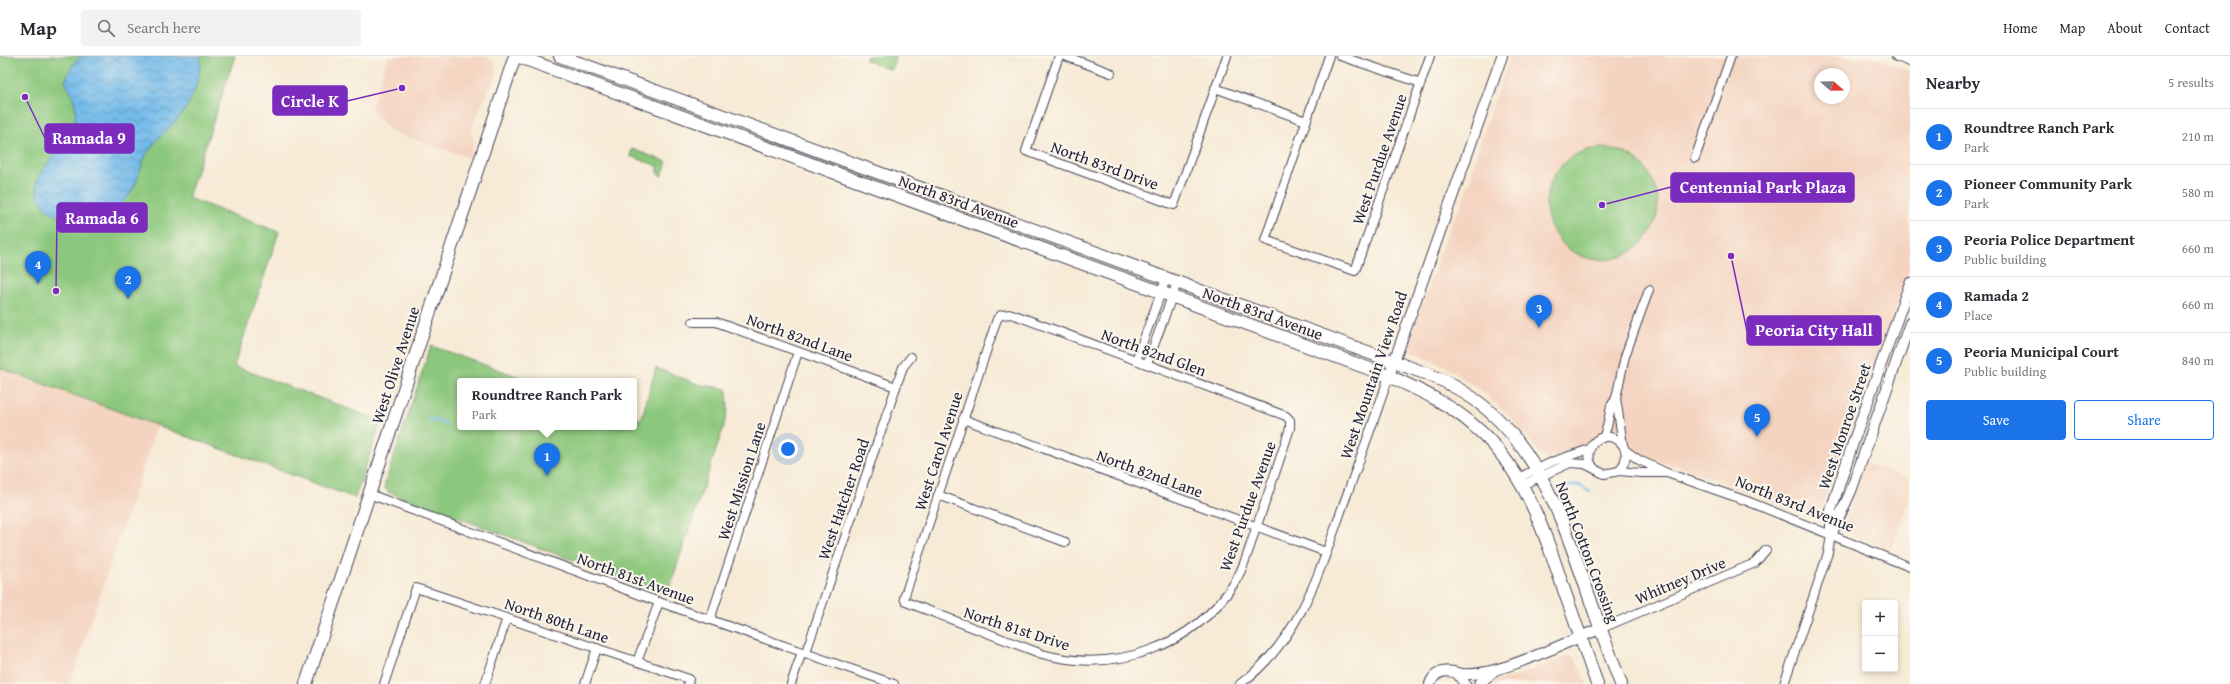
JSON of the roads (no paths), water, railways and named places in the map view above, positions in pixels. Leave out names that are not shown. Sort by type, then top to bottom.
[{"type":"main road","name":"North 83rd Avenue","points":[[516,56],[1389,376]]},
{"type":"main road","name":"West Olive Avenue","points":[[306,684],[516,56]]},
{"type":"main road","name":"North 83rd Avenue","points":[[560,56],[1394,362]]},
{"type":"main road","points":[[707,125],[712,112]]},
{"type":"main road","name":"North Cotton Crossing","points":[[1394,362],[1444,381],[1473,399],[1497,418],[1512,433],[1540,472],[1563,523],[1621,684]]},
{"type":"main road","points":[[1389,376],[1436,398],[1471,423],[1495,448],[1520,482],[1544,534],[1597,684]]},
{"type":"main road","points":[[1471,423],[1474,410],[1473,399]]},
{"type":"street","name":"North 83rd Drive","points":[[1059,56],[1026,152],[1174,204],[1215,88]]},
{"type":"street","points":[[1065,56],[1111,73]]},
{"type":"street","points":[[1227,56],[1215,88],[1306,121],[1329,56]]},
{"type":"street","points":[[1340,56],[1421,83]]},
{"type":"street","name":"West Purdue Avenue","points":[[1306,121],[1266,240],[1355,271],[1430,56]]},
{"type":"street","name":"West Mountain View Road","points":[[1240,684],[1262,666],[1291,630],[1311,591],[1502,56]]},
{"type":"street","points":[[1695,158],[1731,56]]},
{"type":"street","points":[[1897,56],[1910,61]]},
{"type":"street","points":[[1136,360],[1172,281]]},
{"type":"street","name":"West Monroe Street","points":[[1784,684],[1828,553],[1831,535],[1831,510],[1854,440],[1910,283]]},
{"type":"street","points":[[1603,438],[1607,427],[1611,406],[1616,398],[1625,356],[1649,290]]},
{"type":"street","points":[[1147,364],[1166,295]]},
{"type":"street","name":"North 82nd Glen","points":[[1006,314],[1012,314],[1147,364],[1286,416],[1290,420]]},
{"type":"street","name":"West Carol Avenue","points":[[906,602],[904,598],[997,319],[1001,315],[1006,314]]},
{"type":"street","name":"North 82nd Lane","points":[[693,322],[716,322],[896,387]]},
{"type":"street","name":"West Monroe Street","points":[[1831,535],[1848,498],[1910,323]]},
{"type":"street","name":"West Mission Lane","points":[[710,620],[798,352]]},
{"type":"street","name":"West Hatcher Road","points":[[791,684],[804,652],[903,367],[911,357]]},
{"type":"street","points":[[1616,398],[1625,448],[1625,461],[1618,471]]},
{"type":"street","points":[[1868,400],[1882,405]]},
{"type":"street","name":"North 82nd Lane","points":[[964,419],[1256,528],[1326,552]]},
{"type":"street","name":"West Purdue Avenue","points":[[1188,631],[1211,612],[1236,581],[1256,528],[1290,428],[1290,420]]},
{"type":"street","name":"North 83rd Avenue","points":[[1520,482],[1590,449],[1593,444],[1603,438],[1614,438],[1639,460],[1667,473],[1747,500],[1910,568]]},
{"type":"street","points":[[1854,440],[1868,444]]},
{"type":"street","points":[[1590,449],[1590,459],[1594,468]]},
{"type":"street","name":"North 83rd Avenue","points":[[1540,472],[1570,463],[1578,463],[1594,468],[1604,474],[1618,471],[1667,473]]},
{"type":"street","name":"North 81st Avenue","points":[[369,494],[659,602],[894,684]]},
{"type":"street","points":[[938,495],[1065,542]]},
{"type":"street","name":"Whitney Drive","points":[[1600,629],[1755,563],[1766,550]]},
{"type":"street","name":"North 80th Lane","points":[[384,684],[416,588],[597,648],[688,682]]},
{"type":"street","points":[[637,662],[659,602]]},
{"type":"street","name":"North 81st Drive","points":[[906,602],[1036,652],[1064,660],[1108,661],[1139,655],[1171,642],[1188,631]]},
{"type":"street","points":[[485,684],[507,618]]},
{"type":"street","points":[[1430,684],[1435,675],[1440,672],[1448,671],[1469,675],[1493,672],[1600,629]]},
{"type":"street","points":[[585,684],[597,648]]},
{"type":"street","points":[[1479,684],[1493,672]]},
{"type":"street","points":[[1457,673],[1465,684]]},
{"type":"water","points":[[80,56],[201,56],[197,83],[186,108],[147,153],[135,185],[125,200],[111,212],[103,215],[85,220],[71,220],[62,218],[45,207],[37,189],[40,176],[68,137],[75,122],[75,104],[65,82],[70,70]]},
{"type":"waterway","points":[[430,419],[446,424]]},
{"type":"waterway","points":[[1567,486],[1579,485],[1590,492]]},
{"type":"place","name":"Circle K","points":[[402,88]]},
{"type":"place","name":"Ramada 9","points":[[25,97]]},
{"type":"place","name":"Centennial Park Plaza","points":[[1602,205]]},
{"type":"place","name":"Peoria City Hall","points":[[1731,256]]},
{"type":"place","name":"Ramada 2","points":[[38,284]]},
{"type":"place","name":"Ramada 6","points":[[56,291]]},
{"type":"place","name":"Pioneer Community Park","points":[[128,299]]},
{"type":"place","name":"Peoria Police Department","points":[[1539,328]]},
{"type":"place","name":"Peoria Municipal Court","points":[[1757,437]]},
{"type":"place","name":"Roundtree Ranch Park","points":[[547,476]]}]
